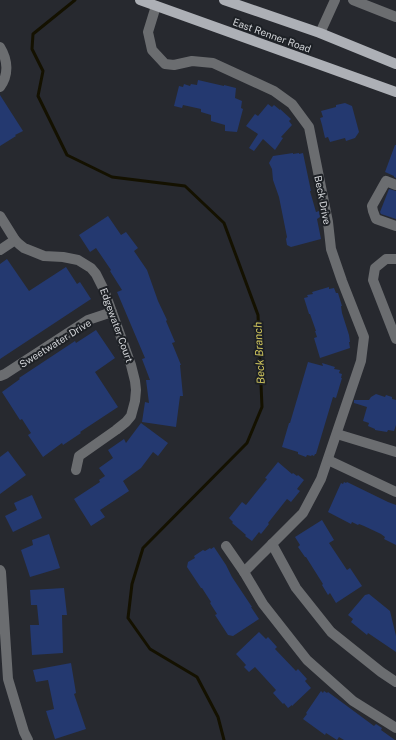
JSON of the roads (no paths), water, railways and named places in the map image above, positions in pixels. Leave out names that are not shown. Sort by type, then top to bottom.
[{"type":"main road","name":"East Renner Road","points":[[140,0],[158,3],[396,92]]},
{"type":"main road","name":"East Renner Road","points":[[224,0],[320,33],[396,64]]},
{"type":"street","points":[[320,33],[335,0]]},
{"type":"street","points":[[353,0],[396,17]]},
{"type":"street","name":"Beck Drive","points":[[158,3],[148,32],[152,50],[165,64],[192,61],[213,63],[274,91],[292,104],[310,127],[328,222],[331,249],[364,337],[361,361],[321,479],[303,513],[244,572]]},
{"type":"street","points":[[0,47],[4,54],[7,72],[1,86]]},
{"type":"street","points":[[396,185],[386,181],[372,206],[376,219],[396,226]]},
{"type":"street","name":"Edgewater Court","points":[[0,216],[19,244],[44,256],[71,258],[78,260],[91,268],[100,282],[131,365],[135,381],[135,401],[131,416],[126,422],[79,456],[76,470]]},
{"type":"street","points":[[0,250],[15,240]]},
{"type":"street","points":[[396,260],[386,259],[375,268],[372,280],[396,339]]},
{"type":"street","name":"Sweetwater Drive","points":[[0,376],[88,320],[112,312]]},
{"type":"street","points":[[337,434],[396,452]]},
{"type":"street","points":[[328,460],[396,492]]},
{"type":"street","points":[[272,544],[296,588],[331,632],[381,672],[396,682]]},
{"type":"street","points":[[226,546],[263,604],[307,660],[353,701],[396,728]]},
{"type":"street","points":[[0,570],[4,680],[28,740]]},
{"type":"waterway","name":"Beck Branch","points":[[75,0],[33,34],[32,49],[43,71],[38,96],[67,155],[112,177],[185,186],[224,223],[258,315],[262,407],[247,443],[143,548],[132,584],[128,618],[150,649],[197,677],[218,717],[224,740]]}]
